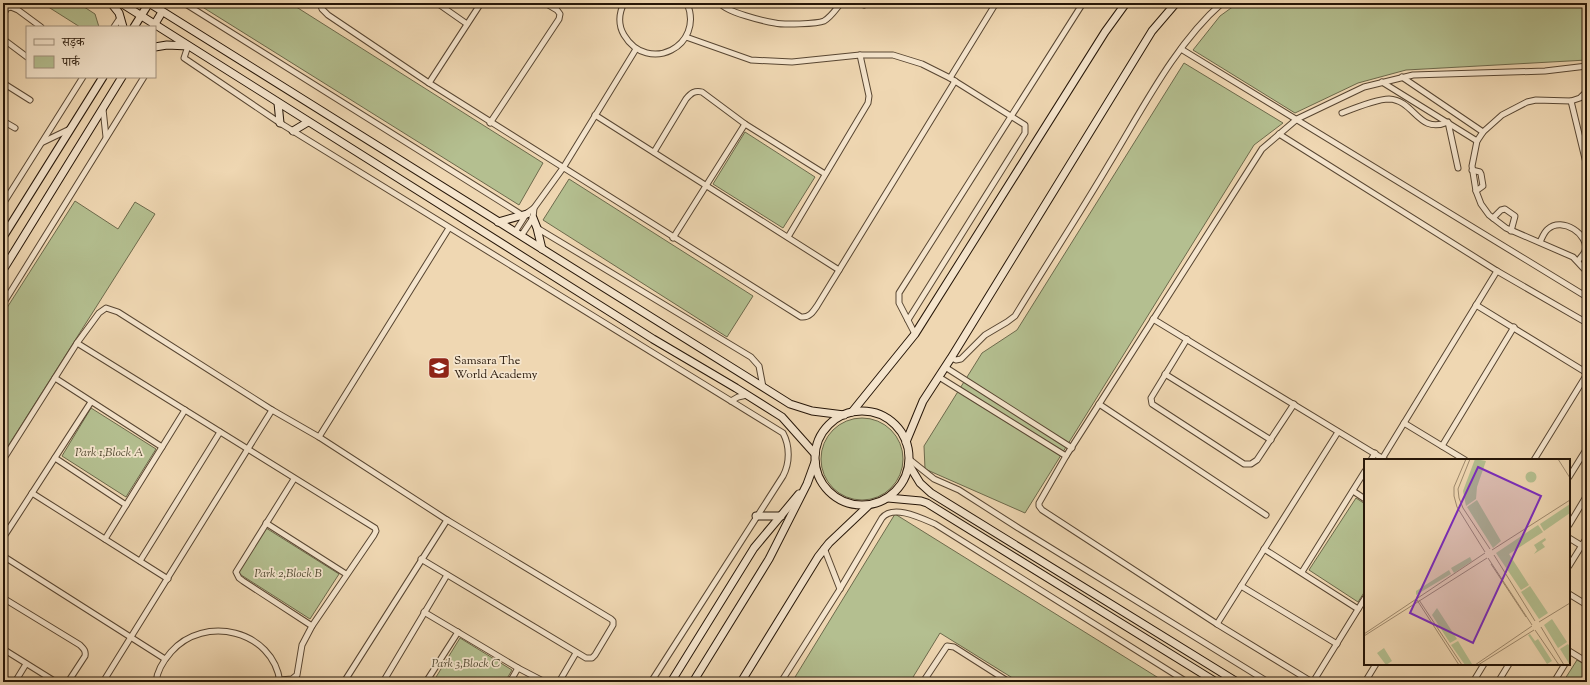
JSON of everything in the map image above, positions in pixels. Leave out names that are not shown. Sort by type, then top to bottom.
[{"type":"street","points":[[111,3],[119,13],[123,26]]},
{"type":"street","points":[[121,3],[154,26],[162,12]]},
{"type":"street","points":[[184,3],[527,216],[537,228],[751,358],[759,366],[763,387]]},
{"type":"street","points":[[320,3],[322,9],[328,15],[429,84],[674,238],[801,317],[805,318],[812,312],[839,270],[955,82]]},
{"type":"street","points":[[437,3],[467,24]]},
{"type":"street","points":[[429,84],[481,3]]},
{"type":"street","points":[[490,123],[559,19],[560,14],[557,10],[545,3]]},
{"type":"street","points":[[624,3],[621,10],[620,21],[622,32],[628,42],[636,49],[647,54],[669,52],[679,46],[686,37],[690,26],[691,15],[687,3]]},
{"type":"street","points":[[720,3],[728,10],[776,24],[815,23],[823,21],[831,16],[841,3]]},
{"type":"street","points":[[950,78],[996,3]]},
{"type":"street","points":[[915,334],[899,302],[898,293],[1083,3]]},
{"type":"street","points":[[852,412],[915,334],[1105,32],[1126,3]]},
{"type":"street","points":[[906,442],[923,401],[945,368],[1152,31],[1176,3]]},
{"type":"street","points":[[951,358],[956,360],[960,359],[985,335],[1015,316],[1150,96],[1181,49],[1208,16],[1222,3]]},
{"type":"street","points":[[135,26],[141,16],[153,4],[162,12],[790,404],[812,411],[844,415]]},
{"type":"street","points":[[3,15],[7,8],[14,8],[40,26]]},
{"type":"street","points":[[115,26],[120,18]]},
{"type":"street","points":[[156,27],[653,339],[782,417],[815,454]]},
{"type":"street","points":[[686,37],[751,60],[792,62],[860,55],[893,55],[922,64],[950,78],[1025,125],[1025,133],[908,320]]},
{"type":"street","points":[[3,39],[26,56]]},
{"type":"street","points":[[156,49],[188,46]]},
{"type":"street","points":[[188,46],[184,58],[280,123],[783,433],[788,443],[789,451],[785,473],[756,516],[651,682]]},
{"type":"street","points":[[518,234],[527,216],[563,168],[636,49]]},
{"type":"street","points":[[1181,49],[1587,297]]},
{"type":"street","points":[[788,237],[869,100],[860,55]]},
{"type":"street","points":[[1364,600],[1313,682],[1218,624],[1040,509],[1039,502],[1066,456],[1262,149],[1297,119],[1364,87],[1402,77],[1413,75],[1545,71],[1587,66]]},
{"type":"street","points":[[1402,77],[1483,132]]},
{"type":"street","points":[[3,204],[82,78]]},
{"type":"street","points":[[3,237],[102,78]]},
{"type":"street","points":[[3,270],[121,78]]},
{"type":"street","points":[[3,304],[143,78]]},
{"type":"street","points":[[1382,82],[1477,141]]},
{"type":"street","points":[[3,83],[30,100]]},
{"type":"street","points":[[654,152],[686,99],[693,92],[698,91],[702,92],[744,124],[825,174]]},
{"type":"street","points":[[1580,98],[1587,91]]},
{"type":"street","points":[[1587,96],[1571,101],[1536,100],[1528,102],[1502,115],[1483,132],[1477,141],[1472,170],[1476,191],[1481,204],[1493,218],[1512,230],[1573,257],[1587,272]]},
{"type":"street","points":[[1342,113],[1353,108],[1390,99],[1404,104],[1430,125],[1439,126],[1448,122]]},
{"type":"street","points":[[1571,101],[1587,167]]},
{"type":"street","points":[[278,103],[280,123]]},
{"type":"street","points":[[103,109],[106,137]]},
{"type":"street","points":[[595,115],[839,270]]},
{"type":"street","points":[[3,121],[15,128]]},
{"type":"street","points":[[293,131],[308,122]]},
{"type":"street","points":[[1448,122],[1458,168]]},
{"type":"street","points":[[674,238],[744,124]]},
{"type":"street","points":[[42,143],[71,129]]},
{"type":"street","points":[[1279,134],[1497,271],[1587,323]]},
{"type":"street","points":[[1472,170],[1478,171],[1481,174],[1483,186],[1476,191]]},
{"type":"street","points":[[1493,218],[1501,210],[1505,209],[1515,216],[1512,230]]},
{"type":"street","points":[[498,222],[527,216]]},
{"type":"street","points":[[1540,242],[1546,230],[1550,227],[1561,224],[1569,226],[1575,230],[1585,243],[1586,251],[1578,261]]},
{"type":"street","points":[[319,437],[449,228]]},
{"type":"street","points":[[537,228],[542,249]]},
{"type":"street","points":[[1153,319],[1383,459],[1497,271]]},
{"type":"street","points":[[1476,305],[1514,327],[1587,374],[1535,459]]},
{"type":"street","points":[[3,460],[77,343],[99,313],[106,308],[118,312],[272,410],[319,437],[447,520],[611,618],[613,626],[595,655],[592,658],[586,658],[421,559]]},
{"type":"street","points":[[1442,446],[1514,327]]},
{"type":"street","points":[[1186,339],[1152,398],[1152,404],[1244,464],[1251,464],[1257,460],[1294,404]]},
{"type":"street","points":[[77,343],[375,528],[376,531],[312,626],[302,644],[297,675],[292,679],[280,681],[273,662],[262,648],[247,637],[229,631],[210,630],[193,635],[177,645],[165,659],[156,682]]},
{"type":"street","points":[[945,368],[1072,448]]},
{"type":"street","points":[[1165,374],[1271,440]]},
{"type":"street","points":[[938,377],[1066,456]]},
{"type":"street","points":[[55,378],[162,447]]},
{"type":"street","points":[[731,401],[738,397],[747,395]]},
{"type":"street","points":[[3,538],[91,402]]},
{"type":"street","points":[[1099,404],[1266,515]]},
{"type":"street","points":[[105,539],[185,410]]},
{"type":"street","points":[[103,682],[272,410]]},
{"type":"street","points":[[909,462],[903,482],[888,498],[868,506],[858,506],[844,502],[832,495],[819,478],[815,462],[815,454],[820,437],[824,430],[834,420],[852,412],[876,413],[892,422],[900,431],[906,442],[909,462],[920,484],[1237,682]]},
{"type":"street","points":[[1404,423],[1463,459]]},
{"type":"street","points":[[140,561],[220,432]]},
{"type":"street","points":[[1218,624],[1338,432]]},
{"type":"street","points":[[1570,475],[1587,448]]},
{"type":"street","points":[[1372,459],[1375,453]]},
{"type":"street","points":[[55,458],[126,505]]},
{"type":"street","points":[[693,682],[769,559],[807,484],[815,462]]},
{"type":"street","points":[[909,462],[934,479],[959,490],[1020,530],[1268,682]]},
{"type":"street","points":[[1302,572],[1364,473]]},
{"type":"street","points":[[294,479],[237,568],[237,575],[243,581],[312,626]]},
{"type":"street","points":[[671,682],[754,548],[807,484]]},
{"type":"street","points":[[1353,491],[1364,498]]},
{"type":"street","points":[[32,493],[168,579]]},
{"type":"street","points":[[1570,523],[1587,495]]},
{"type":"street","points":[[888,498],[921,501],[927,503],[1216,682]]},
{"type":"street","points":[[741,682],[824,548],[868,506]]},
{"type":"street","points":[[781,682],[840,589],[885,514],[894,511],[915,515],[935,524],[1187,682]]},
{"type":"street","points":[[756,516],[781,516]]},
{"type":"street","points":[[344,682],[447,520]]},
{"type":"street","points":[[266,523],[346,574]]},
{"type":"street","points":[[1570,564],[1587,537]]},
{"type":"street","points":[[1570,539],[1587,549]]},
{"type":"street","points":[[824,548],[840,589]]},
{"type":"street","points":[[1264,549],[1358,609]]},
{"type":"street","points":[[3,556],[165,659]]},
{"type":"street","points":[[383,682],[446,575]]},
{"type":"street","points":[[1242,586],[1337,644]]},
{"type":"street","points":[[1570,595],[1587,605]]},
{"type":"street","points":[[3,598],[84,648],[85,656],[68,682]]},
{"type":"street","points":[[424,612],[518,668],[545,682]]},
{"type":"street","points":[[426,682],[458,632]]},
{"type":"street","points":[[923,682],[947,646],[954,647],[1010,682]]},
{"type":"street","points":[[3,649],[56,682]]},
{"type":"street","points":[[559,682],[576,653]]},
{"type":"street","points":[[1570,654],[1587,662]]},
{"type":"street","points":[[15,682],[26,664]]},
{"type":"street","points":[[1365,682],[1375,665]]},
{"type":"street","points":[[1473,682],[1483,665]]},
{"type":"street","points":[[1498,682],[1508,665]]},
{"type":"street","points":[[1554,682],[1564,665]]},
{"type":"street","points":[[510,682],[518,668]]},
{"type":"green space","points":[[42,3],[78,3],[95,14],[99,26],[78,26]]},
{"type":"green space","points":[[196,3],[290,3],[543,163],[519,205]]},
{"type":"green space","points":[[1238,3],[1587,3],[1587,60],[1406,70],[1358,83],[1295,113],[1193,50],[1220,16]]},
{"type":"green space","points":[[1184,63],[1283,123],[1254,145],[1025,513],[925,469],[924,446],[982,353],[1017,330]]},
{"type":"green space","points":[[745,132],[815,177],[783,228],[713,184]]},
{"type":"green space","points":[[569,179],[753,296],[727,337],[543,220]]},
{"type":"green space","points":[[75,201],[118,229],[135,202],[155,214],[3,454],[3,314]]},
{"type":"green space","name":"Park 1,Block A","points":[[91,408],[156,449],[126,497],[62,456]]},
{"type":"green space","points":[[862,418],[878,421],[891,430],[900,443],[903,459],[900,475],[891,488],[878,497],[862,500],[846,497],[833,488],[824,475],[821,459],[824,443],[833,430],[846,421]]},
{"type":"green space","points":[[1356,498],[1364,503],[1364,593],[1358,602],[1309,570]]},
{"type":"green space","points":[[895,514],[1165,682],[1019,682],[940,633],[910,682],[792,682]]},
{"type":"green space","name":"Park 2,Block B","points":[[266,528],[339,574],[310,619],[238,573]]},
{"type":"green space","name":"Park 3,Block C","points":[[460,638],[512,670],[505,682],[433,682]]},
{"type":"green space","points":[[1577,660],[1587,666],[1587,682],[1563,682]]},
{"type":"place","name":"Samsara The World Academy","points":[[439,368]]}]
